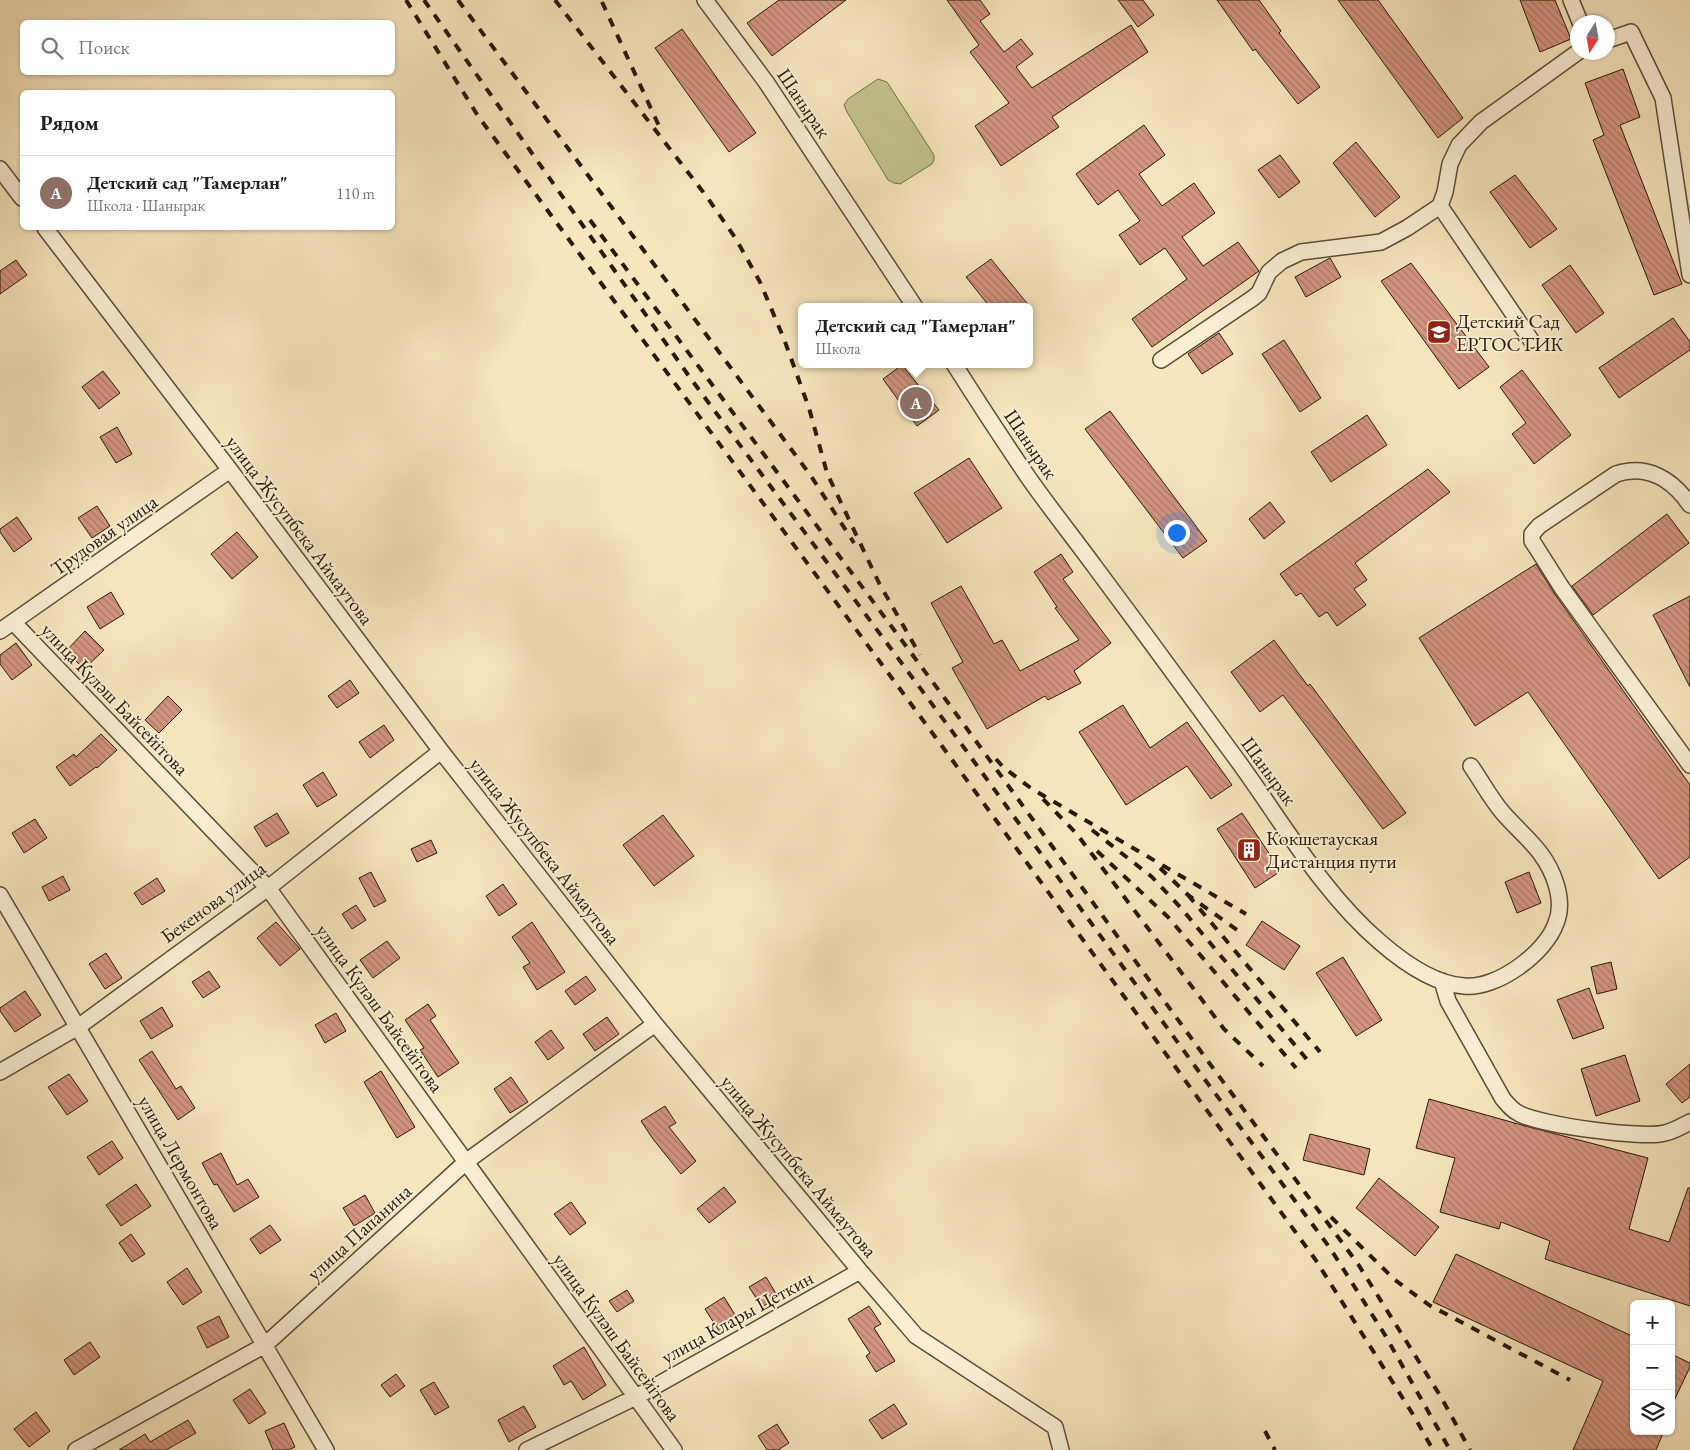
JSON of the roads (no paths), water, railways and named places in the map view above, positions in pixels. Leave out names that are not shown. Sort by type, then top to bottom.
[{"type":"street","name":"Шанырак","points":[[705,0],[766,82],[912,303]]},
{"type":"street","points":[[1571,0],[1577,15]]},
{"type":"street","points":[[1615,38],[1631,32],[1663,98],[1690,275]]},
{"type":"street","points":[[1161,360],[1253,298],[1259,293],[1269,272],[1282,261],[1301,252],[1381,242],[1407,228],[1440,206],[1445,192],[1450,164],[1459,145],[1481,122],[1570,58]]},
{"type":"street","points":[[0,169],[20,195]]},
{"type":"street","points":[[1440,206],[1531,340]]},
{"type":"street","name":"улица Жусупбека Аймаутова","points":[[47,230],[441,751],[655,1024],[860,1271],[916,1336],[1055,1427],[1060,1450]]},
{"type":"street","name":"Шанырак","points":[[957,368],[1029,478],[1238,761],[1336,898],[1380,942],[1402,959],[1442,981],[1462,986],[1476,986],[1503,978],[1530,959],[1549,937],[1556,925],[1559,912],[1556,884],[1542,855],[1531,840],[1504,814],[1471,766]]},
{"type":"street","name":"Трудовая улица","points":[[0,631],[230,470]]},
{"type":"street","points":[[1690,505],[1679,491],[1662,478],[1645,471],[1629,470],[1616,474],[1539,526],[1532,534],[1532,541],[1562,588],[1690,765]]},
{"type":"street","name":"улица Күләш Байсейітова","points":[[14,623],[268,888],[674,1450]]},
{"type":"street","name":"Бекенова улица","points":[[0,1072],[78,1027],[268,888],[441,751]]},
{"type":"street","name":"улица Лермонтова","points":[[0,895],[326,1450]]},
{"type":"street","points":[[1442,981],[1448,1001],[1503,1098],[1519,1114],[1550,1123],[1639,1135],[1665,1133],[1690,1122]]},
{"type":"street","name":"улица Папанина","points":[[76,1450],[265,1345],[466,1161],[655,1024]]},
{"type":"street","name":"улица Клары Цеткин","points":[[527,1450],[636,1397],[860,1271]]},
{"type":"railway","points":[[406,0],[478,116],[950,757],[1315,1259],[1414,1416],[1433,1450]]},
{"type":"railway","points":[[424,0],[691,379],[949,727],[1197,1069],[1330,1248],[1385,1335],[1450,1450]]},
{"type":"railway","points":[[458,0],[811,476],[854,543]]},
{"type":"railway","points":[[555,0],[707,197],[736,239],[760,282],[784,339],[809,408],[827,473],[879,583],[920,655]]},
{"type":"railway","points":[[602,2],[659,126]]},
{"type":"railway","points":[[590,220],[949,704],[1210,1064],[1358,1264],[1441,1397],[1470,1450]]},
{"type":"railway","points":[[996,759],[1003,767],[1032,789],[1246,914]]},
{"type":"railway","points":[[1043,799],[1076,833],[1224,1029],[1263,1066]]},
{"type":"railway","points":[[1092,830],[1152,877],[1181,908],[1309,1062]]},
{"type":"railway","points":[[1097,851],[1168,917],[1296,1068]]},
{"type":"railway","points":[[1160,868],[1188,895],[1237,930]]},
{"type":"railway","points":[[1188,895],[1320,1052]]},
{"type":"railway","points":[[1331,1217],[1395,1280],[1429,1305],[1570,1380]]},
{"type":"railway","points":[[1265,1431],[1275,1450]]},
{"type":"place","name":"Детский Сад ЕРТОСТИК","points":[[1439,332]]},
{"type":"place","name":"Детский сад \"Тамерлан\"","points":[[916,403]]},
{"type":"place","name":"Кокшетауская Дистанция пути","points":[[1249,850]]}]
